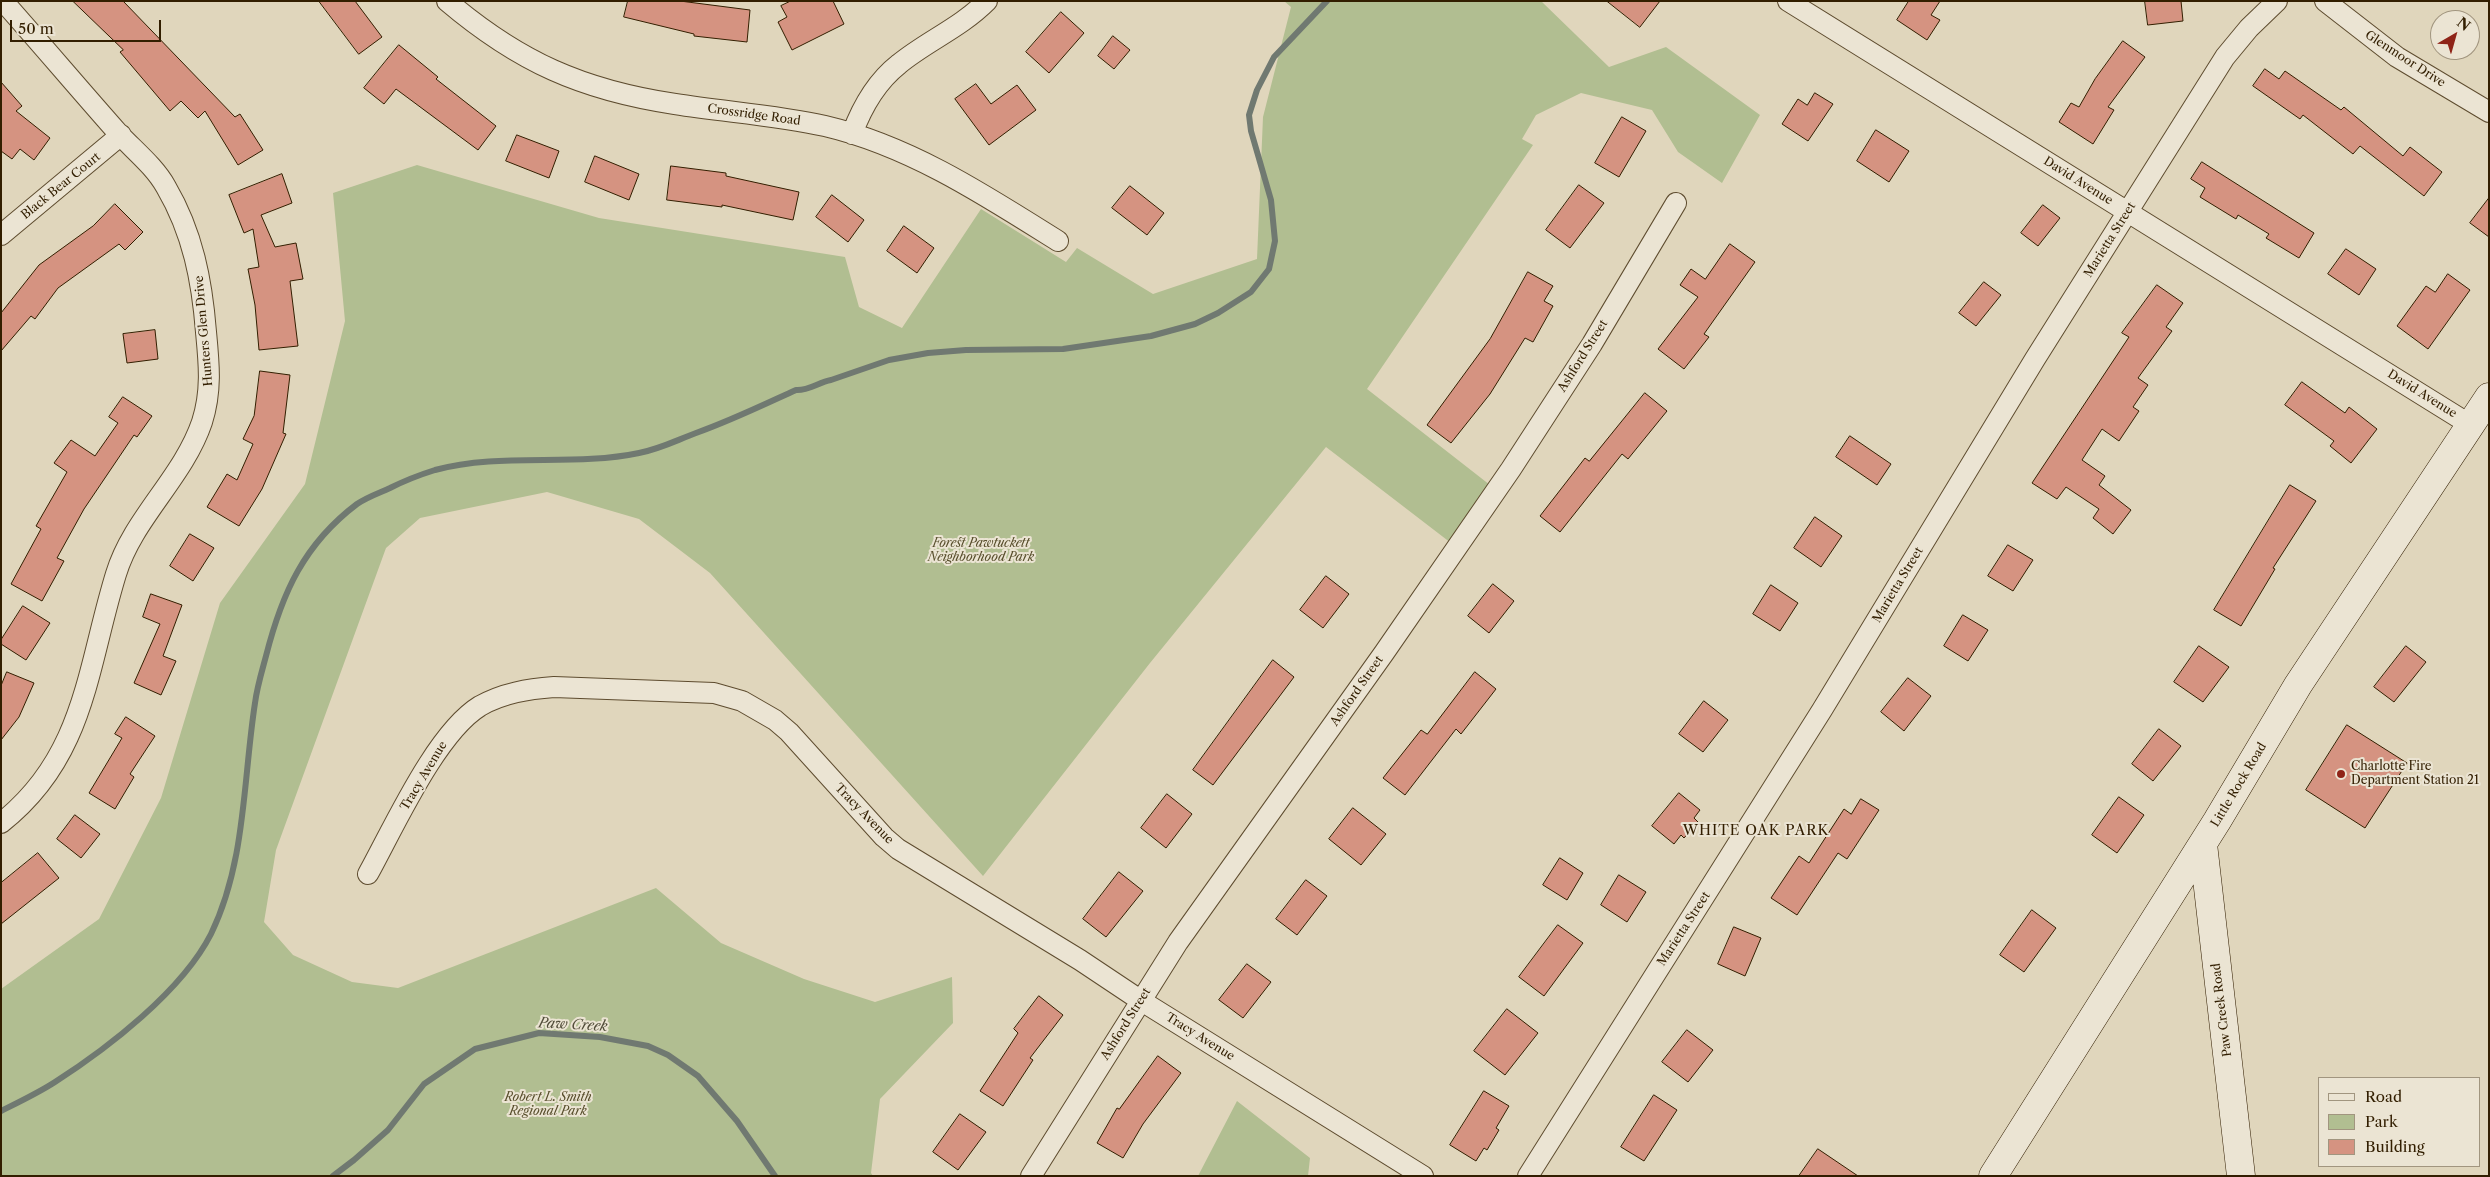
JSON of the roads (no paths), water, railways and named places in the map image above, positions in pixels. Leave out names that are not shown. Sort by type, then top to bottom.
[{"type":"main road","name":"Little Rock Road","points":[[1993,1176],[2203,844],[2298,685],[2469,424],[2489,397]]},
{"type":"main road","name":"Paw Creek Road","points":[[2203,844],[2241,1176]]},
{"type":"street","name":"Hunters Glen Drive","points":[[1,823],[14,813],[46,776],[63,749],[78,717],[105,610],[123,552],[181,465],[194,441],[208,399],[210,379],[203,290],[194,250],[166,185],[3,1]]},
{"type":"street","name":"Crossridge Road","points":[[447,1],[481,30],[510,50],[565,77],[590,86],[674,104],[767,116],[852,134],[896,149],[931,165],[1058,241]]},
{"type":"street","points":[[852,134],[859,114],[872,91],[890,72],[900,63],[945,35],[986,1]]},
{"type":"street","name":"Marietta Street","points":[[1528,1176],[1822,710],[2035,359],[2225,57],[2249,28],[2277,1]]},
{"type":"street","name":"Glenmoor Drive","points":[[2325,1],[2397,57],[2489,112]]},
{"type":"street","name":"David Avenue","points":[[1793,3],[2469,424]]},
{"type":"street","name":"Black Bear Court","points":[[1,235],[121,136]]},
{"type":"street","name":"Ashford Street","points":[[1031,1176],[1178,942],[1384,653],[1511,469],[1592,344],[1676,203]]},
{"type":"street","name":"Tracy Avenue","points":[[368,874],[445,739],[479,707],[500,696],[530,689],[554,687],[714,692],[742,701],[775,720],[884,837],[898,849],[1080,960],[1140,1000],[1423,1176]]},
{"type":"waterway","points":[[1,1111],[55,1082],[98,1053],[142,1017],[182,976],[211,934],[231,878],[237,850],[256,697],[272,633],[298,571],[309,553],[339,519],[365,499],[435,470],[485,462],[589,459],[647,451],[746,413],[796,390],[809,388],[889,360],[928,353],[966,350],[1063,349],[1151,336],[1195,324],[1218,313],[1251,292],[1269,269],[1275,241],[1271,200],[1251,131],[1249,115],[1257,90],[1274,57],[1327,1]]},
{"type":"waterway","name":"Paw Creek","points":[[333,1176],[388,1130],[424,1084],[475,1049],[539,1033],[600,1037],[648,1046],[668,1055],[698,1076],[737,1121],[775,1176]]},
{"type":"place","name":"Charlotte Fire Department Station 21","points":[[2341,774]]},
{"type":"district","name":"WHITE OAK PARK","points":[[1756,831]]},
{"type":"park label","name":"Forest Pawtuckett Neighborhood Park","points":[[981,551]]},
{"type":"park label","name":"Robert L. Smith Regional Park","points":[[548,1105]]}]
